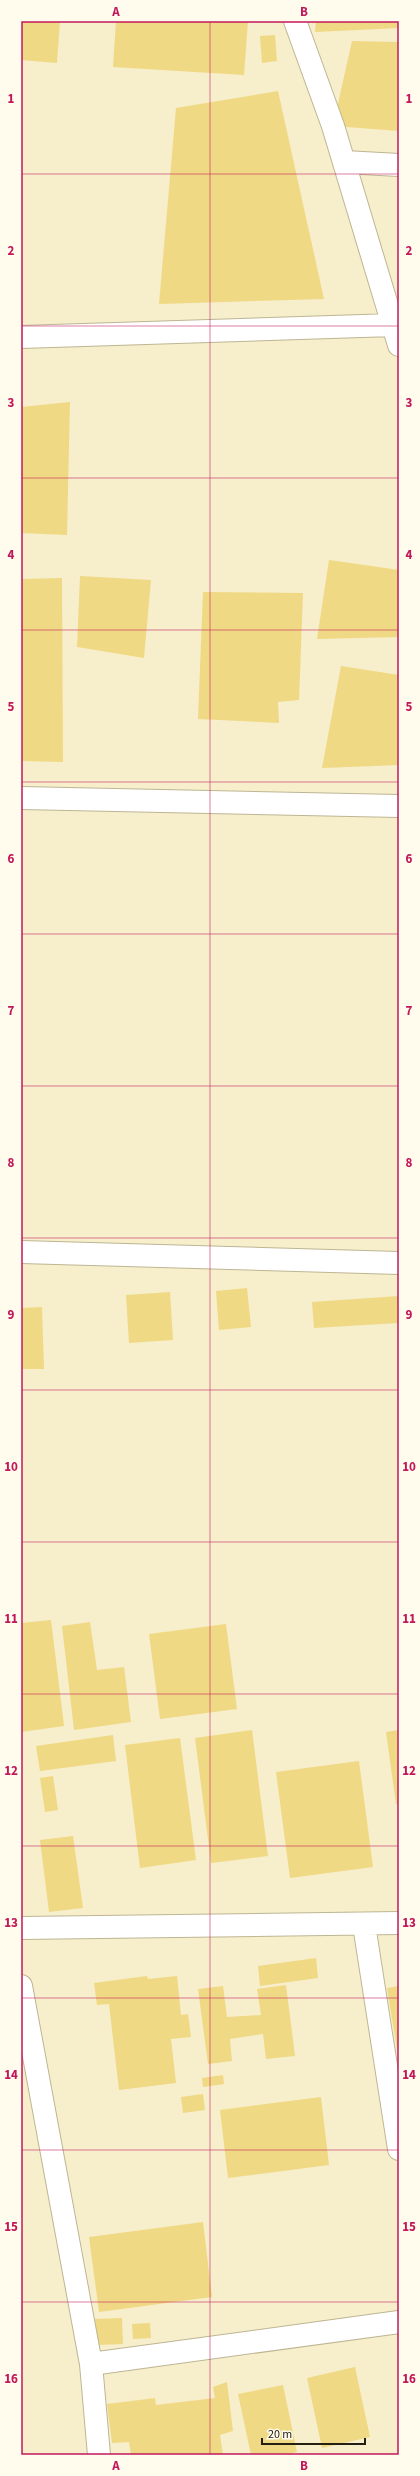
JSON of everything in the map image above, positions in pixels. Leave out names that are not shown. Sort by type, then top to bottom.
[{"type":"street","points":[[21,337],[396,335],[344,162],[295,21]]},
{"type":"street","points":[[344,162],[399,165]]},
{"type":"street","points":[[21,798],[399,806]]},
{"type":"street","points":[[21,1252],[399,1263]]},
{"type":"street","points":[[21,1928],[399,1924]]},
{"type":"street","points":[[364,1925],[399,2148]]},
{"type":"street","points":[[21,1986],[91,2364],[99,2455]]},
{"type":"street","points":[[91,2364],[399,2322]]},
{"type":"building","points":[[21,21],[60,21],[57,63],[21,60]]},
{"type":"building","points":[[116,21],[248,21],[244,75],[113,67]]},
{"type":"building","points":[[316,21],[399,21],[399,28],[315,32]]},
{"type":"building","points":[[275,35],[277,61],[262,63],[260,36]]},
{"type":"building","points":[[352,41],[399,42],[399,131],[333,126]]},
{"type":"building","points":[[278,91],[324,299],[159,304],[176,108]]},
{"type":"building","points":[[70,402],[67,535],[21,533],[21,407]]},
{"type":"building","points":[[329,560],[399,570],[399,637],[317,639]]},
{"type":"building","points":[[80,576],[151,580],[144,658],[77,647]]},
{"type":"building","points":[[62,578],[63,762],[21,761],[21,579]]},
{"type":"building","points":[[203,592],[303,593],[299,700],[278,702],[279,723],[198,719]]},
{"type":"building","points":[[341,666],[399,675],[399,765],[322,768]]},
{"type":"building","points":[[247,1288],[251,1327],[219,1330],[216,1291]]},
{"type":"building","points":[[170,1292],[173,1340],[129,1343],[126,1295]]},
{"type":"building","points":[[399,1296],[399,1323],[314,1328],[312,1302]]},
{"type":"building","points":[[42,1307],[44,1369],[21,1369],[21,1308]]},
{"type":"building","points":[[51,1620],[64,1726],[21,1732],[21,1623]]},
{"type":"building","points":[[90,1622],[97,1670],[124,1667],[131,1722],[74,1730],[62,1626]]},
{"type":"building","points":[[226,1624],[237,1709],[160,1719],[149,1634]]},
{"type":"building","points":[[252,1730],[268,1856],[211,1863],[195,1738]]},
{"type":"building","points":[[399,1730],[399,1804],[396,1804],[386,1732]]},
{"type":"building","points":[[113,1735],[116,1761],[40,1771],[36,1746]]},
{"type":"building","points":[[180,1738],[196,1860],[140,1868],[125,1745]]},
{"type":"building","points":[[359,1761],[373,1867],[290,1878],[276,1772]]},
{"type":"building","points":[[53,1776],[58,1810],[45,1812],[40,1778]]},
{"type":"building","points":[[73,1836],[83,1908],[49,1912],[40,1840]]},
{"type":"building","points":[[316,1958],[318,1978],[260,1986],[258,1966]]},
{"type":"building","points":[[147,1976],[148,1979],[177,1976],[181,2015],[188,2014],[191,2037],[171,2039],[176,2083],[119,2090],[109,2004],[97,2005],[94,1983]]},
{"type":"building","points":[[286,1985],[295,2056],[266,2059],[263,2034],[230,2039],[232,2061],[208,2064],[198,1989],[223,1986],[227,2017],[261,2015],[257,1989]]},
{"type":"building","points":[[399,1986],[399,2049],[397,2049],[387,1988]]},
{"type":"building","points":[[223,2075],[224,2084],[203,2087],[202,2078]]},
{"type":"building","points":[[203,2094],[205,2110],[183,2113],[181,2097]]},
{"type":"building","points":[[321,2097],[329,2165],[228,2178],[220,2110]]},
{"type":"building","points":[[203,2222],[212,2297],[99,2312],[89,2237]]},
{"type":"building","points":[[122,2318],[123,2344],[96,2345],[95,2319]]},
{"type":"building","points":[[150,2323],[151,2338],[133,2339],[132,2324]]},
{"type":"building","points":[[355,2367],[370,2437],[322,2448],[307,2378]]},
{"type":"building","points":[[227,2382],[233,2431],[220,2435],[223,2455],[131,2455],[129,2442],[112,2443],[107,2404],[155,2398],[156,2405],[215,2398],[213,2387]]},
{"type":"building","points":[[283,2385],[297,2452],[284,2455],[251,2455],[238,2394]]}]
